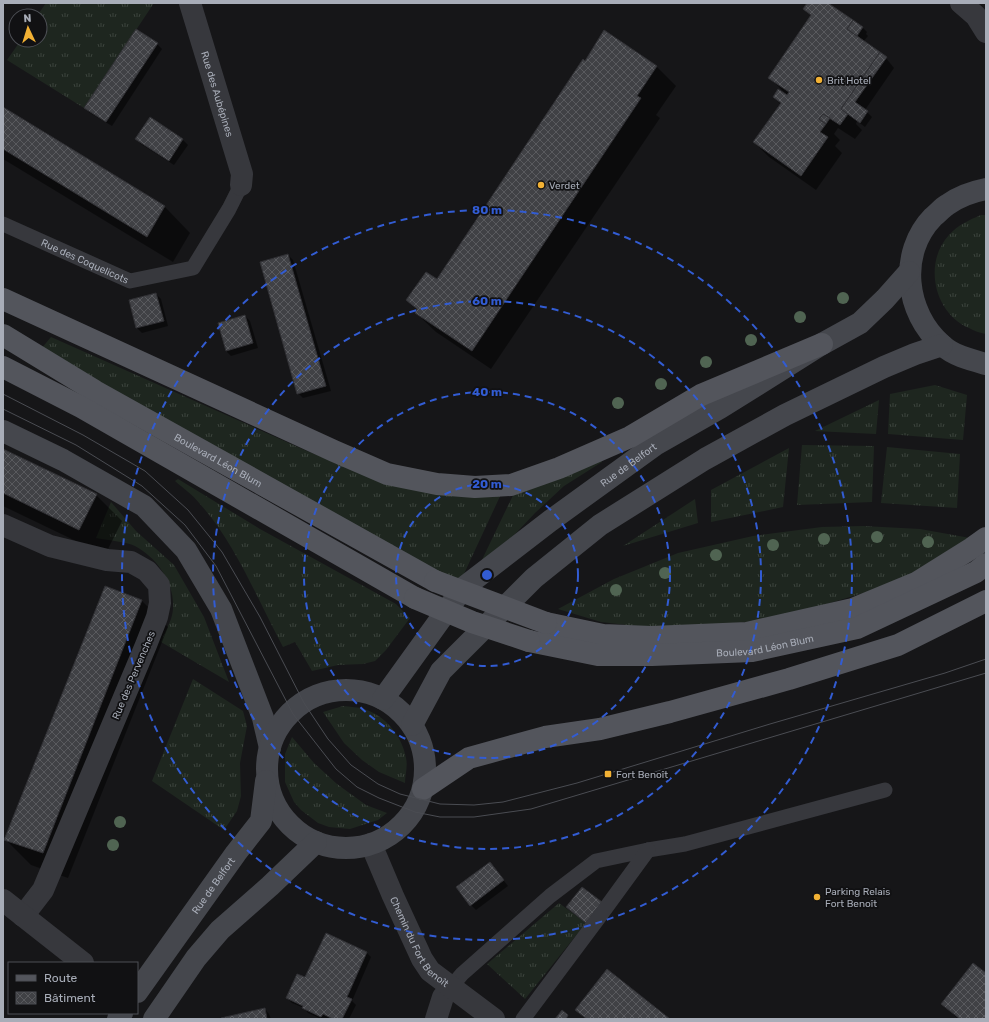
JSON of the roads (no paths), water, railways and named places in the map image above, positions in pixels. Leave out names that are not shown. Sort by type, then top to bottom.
[{"type":"main road","points":[[986,189],[968,193],[945,205],[927,224],[914,247],[909,272],[912,300],[924,325],[942,345],[964,358],[986,364]]},
{"type":"main road","name":"Rue de Belfort","points":[[383,699],[463,588],[550,521],[655,445],[720,408],[822,344],[860,323],[885,299],[909,272]]},
{"type":"main road","points":[[3,299],[387,474],[437,484],[475,487],[510,485],[558,468],[630,437],[701,395],[822,344]]},
{"type":"main road","name":"Boulevard Léon Blum","points":[[3,335],[95,391],[434,581],[546,623],[603,634],[651,637],[747,633],[853,609],[916,583],[986,538]]},
{"type":"main road","points":[[412,725],[442,671],[534,578],[600,525],[705,458],[785,415],[884,367],[942,345]]},
{"type":"main road","name":"Boulevard Léon Blum","points":[[3,367],[81,407],[415,598],[472,622],[529,641],[598,655],[652,655],[752,651],[858,628],[976,572],[986,564]]},
{"type":"main road","points":[[3,431],[63,460],[144,506],[186,550],[221,609],[263,718],[270,793],[280,813],[296,830],[316,842],[335,847],[356,847],[371,844],[398,828],[415,812],[423,789],[425,769],[422,746],[412,725],[399,710],[383,699],[362,692],[340,690],[318,695],[304,703],[278,728],[268,759]]},
{"type":"main road","points":[[423,789],[469,758],[545,737],[600,729],[670,712],[789,679],[898,645],[986,601]]},
{"type":"main road","name":"Rue de Belfort","points":[[138,991],[260,821],[268,759]]},
{"type":"main road","points":[[154,1019],[196,958],[220,930],[270,886],[316,842]]},
{"type":"street","name":"Rue des Aubépines","points":[[190,3],[242,174],[241,185]]},
{"type":"street","name":"Rue des Pervenches","points":[[3,525],[50,546],[107,560],[131,562],[147,571],[159,585],[160,603],[157,617],[146,645],[43,890],[23,916]]},
{"type":"street","name":"Chemin du Fort Benoît","points":[[371,844],[422,959],[430,971],[494,1019]]},
{"type":"street","points":[[3,900],[82,962]]},
{"type":"street","points":[[436,1019],[443,997],[452,987]]},
{"type":"lane","name":"Rue des Coquelicots","points":[[3,224],[130,281],[193,268],[241,185]]},
{"type":"lane","points":[[452,987],[462,974],[550,896],[596,861],[685,844],[885,790]]},
{"type":"lane","points":[[523,1019],[648,850]]},
{"type":"tram line","points":[[3,394],[83,435],[145,471],[188,510],[222,552],[260,617],[304,703],[328,739],[351,765],[378,784],[400,794],[440,804],[474,805],[503,802],[577,783],[770,724],[945,673],[986,659]]},
{"type":"tram line","points":[[3,409],[76,445],[142,486],[185,525],[216,566],[293,714],[336,769],[357,787],[379,798],[415,812],[440,817],[474,817],[531,809],[986,673]]},
{"type":"place","name":"Brit Hotel","points":[[819,80]]},
{"type":"place","name":"Verdet","points":[[541,185]]},
{"type":"place","name":"Fort Benoît","points":[[608,774]]},
{"type":"place","name":"Parking Relais Fort Benoît","points":[[817,897]]}]
